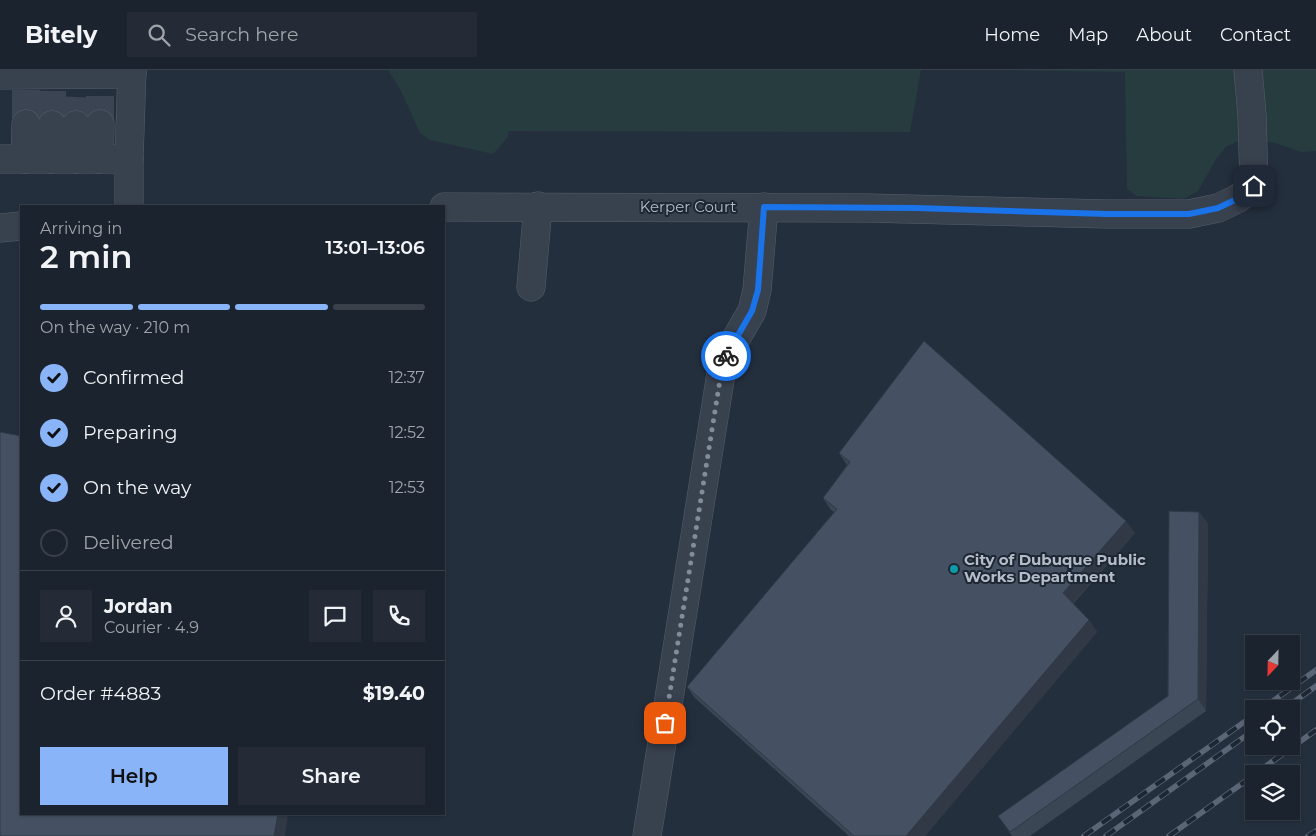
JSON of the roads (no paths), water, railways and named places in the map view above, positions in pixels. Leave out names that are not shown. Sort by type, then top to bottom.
[{"type":"street","name":"Kerper Court","points":[[445,207],[915,208],[1107,214],[1189,214],[1218,208],[1237,199],[1254,186],[1252,115],[1248,70]]},
{"type":"street","points":[[56,82],[132,72],[129,205]]},
{"type":"street","points":[[50,159],[64,124],[50,159]]},
{"type":"street","points":[[50,159],[129,159]]},
{"type":"street","points":[[532,287],[538,206]]},
{"type":"street","points":[[647,836],[723,361],[752,311],[758,290],[764,207]]},
{"type":"street","points":[[0,228],[20,226]]},
{"type":"tunnel","points":[[100,89],[100,124]]},
{"type":"tunnel","points":[[26,90],[26,124]]},
{"type":"tunnel","points":[[76,125],[77,90]]},
{"type":"tunnel","points":[[52,91],[52,125]]},
{"type":"railway","points":[[1274,700],[1316,670]]},
{"type":"railway","points":[[1297,700],[1316,686]]},
{"type":"railway","points":[[1084,836],[1245,721]]},
{"type":"railway","points":[[1267,765],[1316,730]]},
{"type":"railway","points":[[1106,836],[1245,736]]},
{"type":"railway","points":[[1169,836],[1245,781]]},
{"type":"railway","points":[[1308,836],[1316,831]]},
{"type":"place","name":"City of Dubuque Public Works Department","points":[[954,569]]}]
